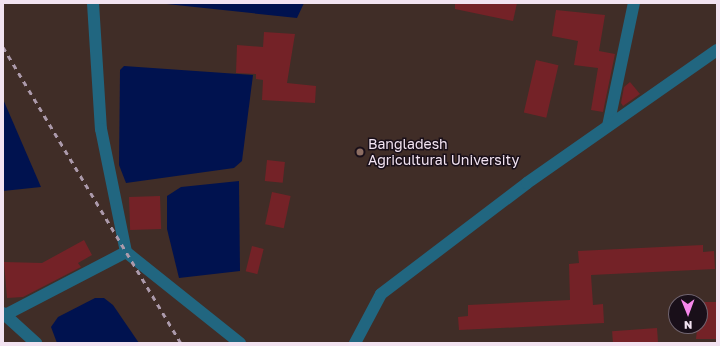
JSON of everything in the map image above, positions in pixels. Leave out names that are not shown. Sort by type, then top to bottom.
[{"type":"street","points":[[92,3],[101,129],[126,252],[240,343]]},
{"type":"street","points":[[608,126],[634,3]]},
{"type":"street","points":[[355,343],[381,294],[608,126],[717,50]]},
{"type":"street","points":[[36,343],[5,313],[126,252]]},
{"type":"shaded area","name":"Bangladesh Agricultural University","points":[[3,3],[717,3],[717,343],[3,343]]},
{"type":"shaded area","points":[[157,3],[304,3],[297,18]]},
{"type":"shaded area","points":[[124,66],[253,75],[242,161],[234,168],[126,183],[119,165],[120,70]]},
{"type":"shaded area","points":[[3,99],[41,187],[3,191]]},
{"type":"shaded area","points":[[239,181],[240,271],[179,278],[167,229],[167,196],[181,187]]},
{"type":"shaded area","points":[[95,298],[104,298],[113,305],[139,343],[57,343],[51,327],[58,317]]},
{"type":"building","points":[[455,3],[517,3],[513,21],[455,9]]},
{"type":"building","points":[[556,10],[605,15],[599,51],[615,54],[603,112],[591,110],[598,68],[574,65],[578,41],[552,36]]},
{"type":"building","points":[[264,32],[295,34],[287,83],[316,86],[315,103],[262,100],[263,80],[256,79],[256,74],[236,73],[237,45],[263,47]]},
{"type":"building","points":[[536,60],[558,65],[546,118],[524,113]]},
{"type":"building","points":[[630,82],[640,94],[623,106],[621,103],[624,87]]},
{"type":"building","points":[[267,160],[285,162],[283,183],[265,181]]},
{"type":"building","points":[[272,192],[291,196],[284,228],[265,224]]},
{"type":"building","points":[[160,196],[161,229],[130,230],[129,197]]},
{"type":"building","points":[[84,240],[92,255],[78,263],[81,267],[23,297],[7,298],[4,262],[42,263]]},
{"type":"building","points":[[703,245],[703,252],[714,251],[715,269],[591,275],[593,305],[603,304],[604,323],[459,330],[458,317],[468,316],[468,305],[570,300],[569,264],[579,263],[578,251]]},
{"type":"building","points":[[252,246],[264,249],[257,274],[246,271]]},
{"type":"building","points":[[708,302],[717,302],[717,339],[696,339],[697,334],[708,334]]},
{"type":"building","points":[[657,328],[658,343],[613,343],[612,331]]},
{"type":"railway","points":[[3,47],[181,343]]},
{"type":"place","name":"Bangladesh Agricultural University","points":[[360,152]]}]
